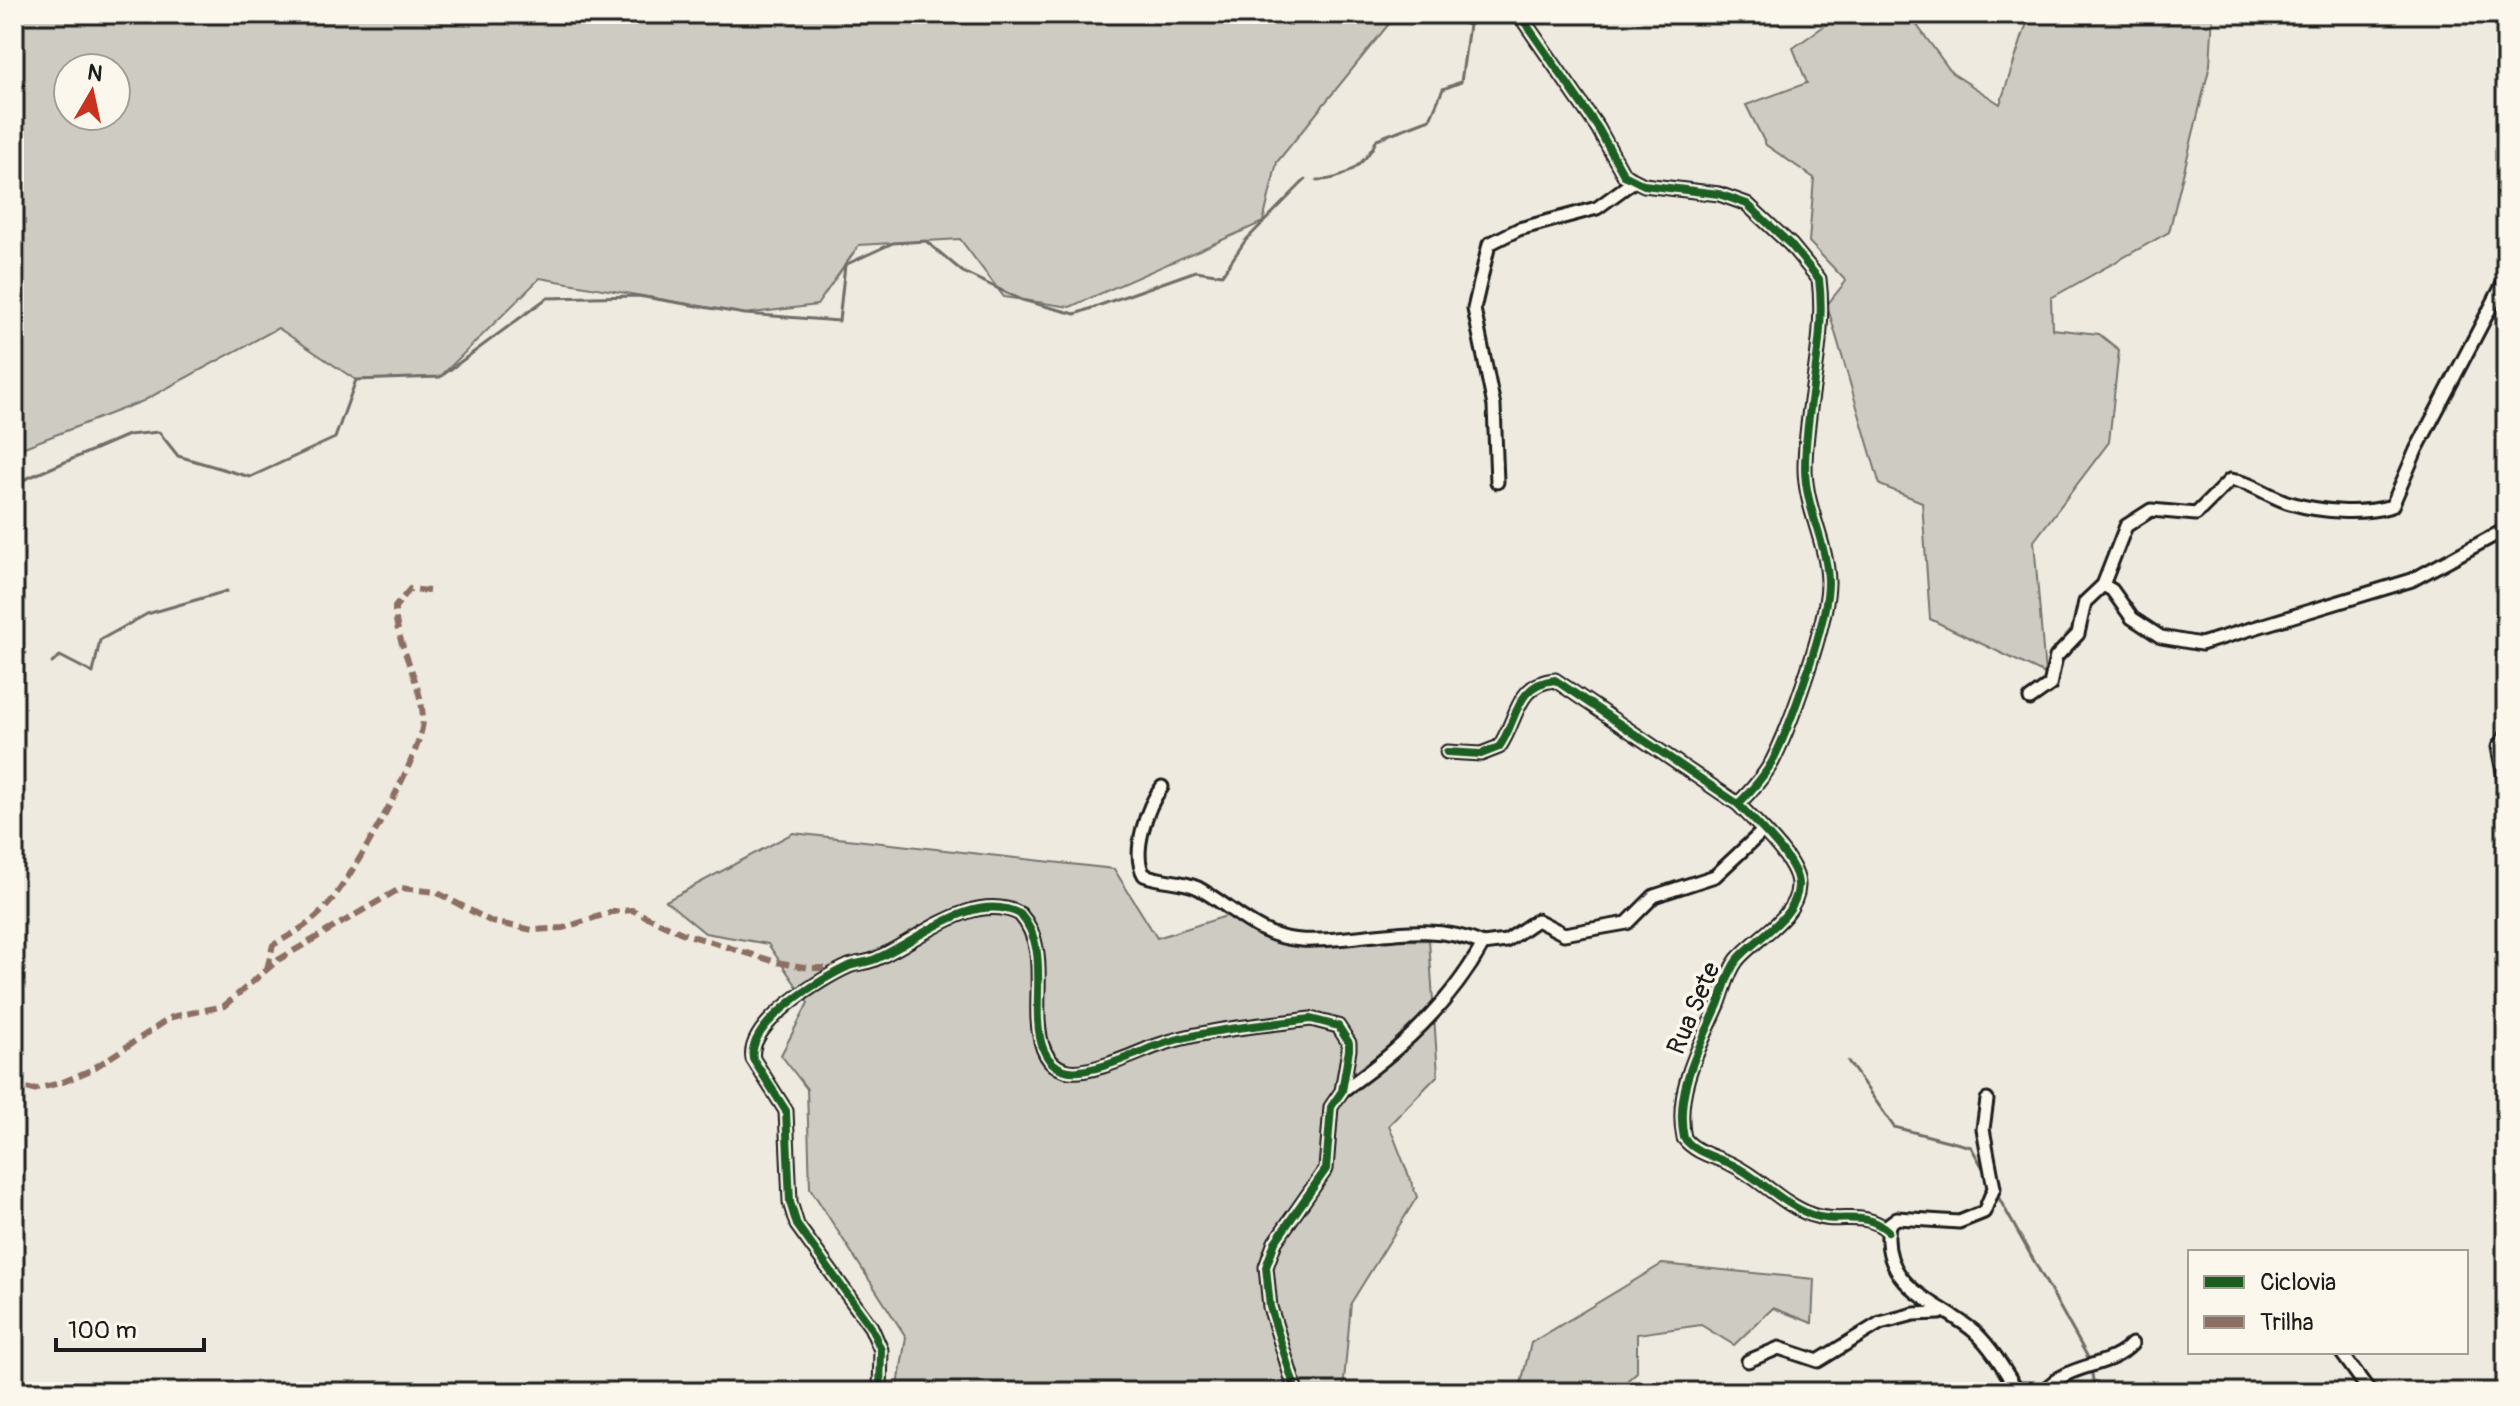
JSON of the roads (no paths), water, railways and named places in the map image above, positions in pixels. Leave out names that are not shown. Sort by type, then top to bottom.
[{"type":"street","points":[[1519,14],[1598,128],[1615,164],[1634,181],[1719,194],[1747,204],[1791,245],[1820,283],[1817,375],[1805,469],[1826,564],[1827,595],[1818,635],[1783,739],[1770,765],[1738,804]]},
{"type":"street","points":[[1497,482],[1494,406],[1474,309],[1489,244],[1519,229],[1597,208],[1634,181]]},
{"type":"street","points":[[2030,699],[2050,685],[2056,657],[2078,634],[2085,602],[2103,585],[2126,526],[2151,510],[2196,514],[2230,480],[2242,481],[2290,503],[2370,513],[2392,506],[2451,379],[2506,278]]},
{"type":"street","points":[[2103,585],[2112,590],[2132,618],[2161,637],[2201,644],[2412,580],[2506,529]]},
{"type":"street","name":"Rua Sete","points":[[1447,752],[1481,754],[1499,747],[1525,692],[1534,685],[1555,680],[1738,804],[1763,831],[1794,868],[1797,895],[1789,910],[1743,953],[1730,972],[1689,1069],[1681,1122],[1684,1138],[1697,1149],[1735,1165],[1804,1212],[1824,1218],[1873,1219],[1888,1231]]},
{"type":"street","points":[[2506,735],[2498,747],[2506,787]]},
{"type":"street","points":[[1162,787],[1148,812],[1139,855],[1142,873],[1147,877],[1197,888],[1244,921],[1276,935],[1300,940],[1413,930],[1464,936],[1483,944],[1506,941],[1537,920],[1564,934],[1627,923],[1654,896],[1715,876],[1763,831]]},
{"type":"street","points":[[880,1392],[881,1350],[871,1327],[797,1225],[790,1202],[786,1111],[751,1054],[757,1038],[792,999],[850,966],[872,960],[964,914],[983,909],[1013,911],[1032,927],[1038,945],[1039,1036],[1045,1054],[1055,1066],[1072,1072],[1197,1035],[1311,1019],[1327,1020],[1338,1026],[1349,1043],[1342,1091]]},
{"type":"street","points":[[1296,1392],[1270,1307],[1266,1267],[1275,1242],[1326,1169],[1331,1107],[1342,1091],[1375,1068],[1421,1027],[1483,944]]},
{"type":"street","points":[[1987,1100],[1983,1129],[1994,1188],[1984,1212],[1959,1222],[1897,1218],[1889,1224],[1888,1231],[1898,1269],[1909,1287],[1977,1335],[2018,1392]]},
{"type":"street","points":[[1748,1361],[1779,1348],[1818,1361],[1880,1323],[1914,1314],[1944,1313]]},
{"type":"street","points":[[2042,1392],[2076,1368],[2113,1359],[2132,1344]]},
{"type":"street","points":[[2342,1354],[2370,1392]]},
{"type":"waterway","points":[[1441,14],[1469,25]]},
{"type":"waterway","points":[[1317,180],[1345,174],[1361,163],[1377,139],[1430,119],[1443,89],[1461,82],[1469,25],[1487,14]]},
{"type":"waterway","points":[[14,490],[21,481],[128,435],[159,432],[178,456],[250,477],[335,438],[356,380],[440,377],[547,298],[638,296],[745,314],[839,321],[845,265],[893,243],[926,241],[963,272],[1022,300],[1075,314],[1196,271],[1222,275],[1245,241],[1305,180]]},
{"type":"waterway","points":[[52,663],[60,656],[93,673],[100,640],[147,614],[227,591]]},
{"type":"waterway","points":[[14,659],[26,653]]},
{"type":"waterway","points":[[1848,1061],[1894,1127],[1971,1147],[1987,1175]]},
{"type":"waterway","points":[[1996,1193],[2090,1361]]},
{"type":"waterway","points":[[2091,1368],[2095,1392]]}]
